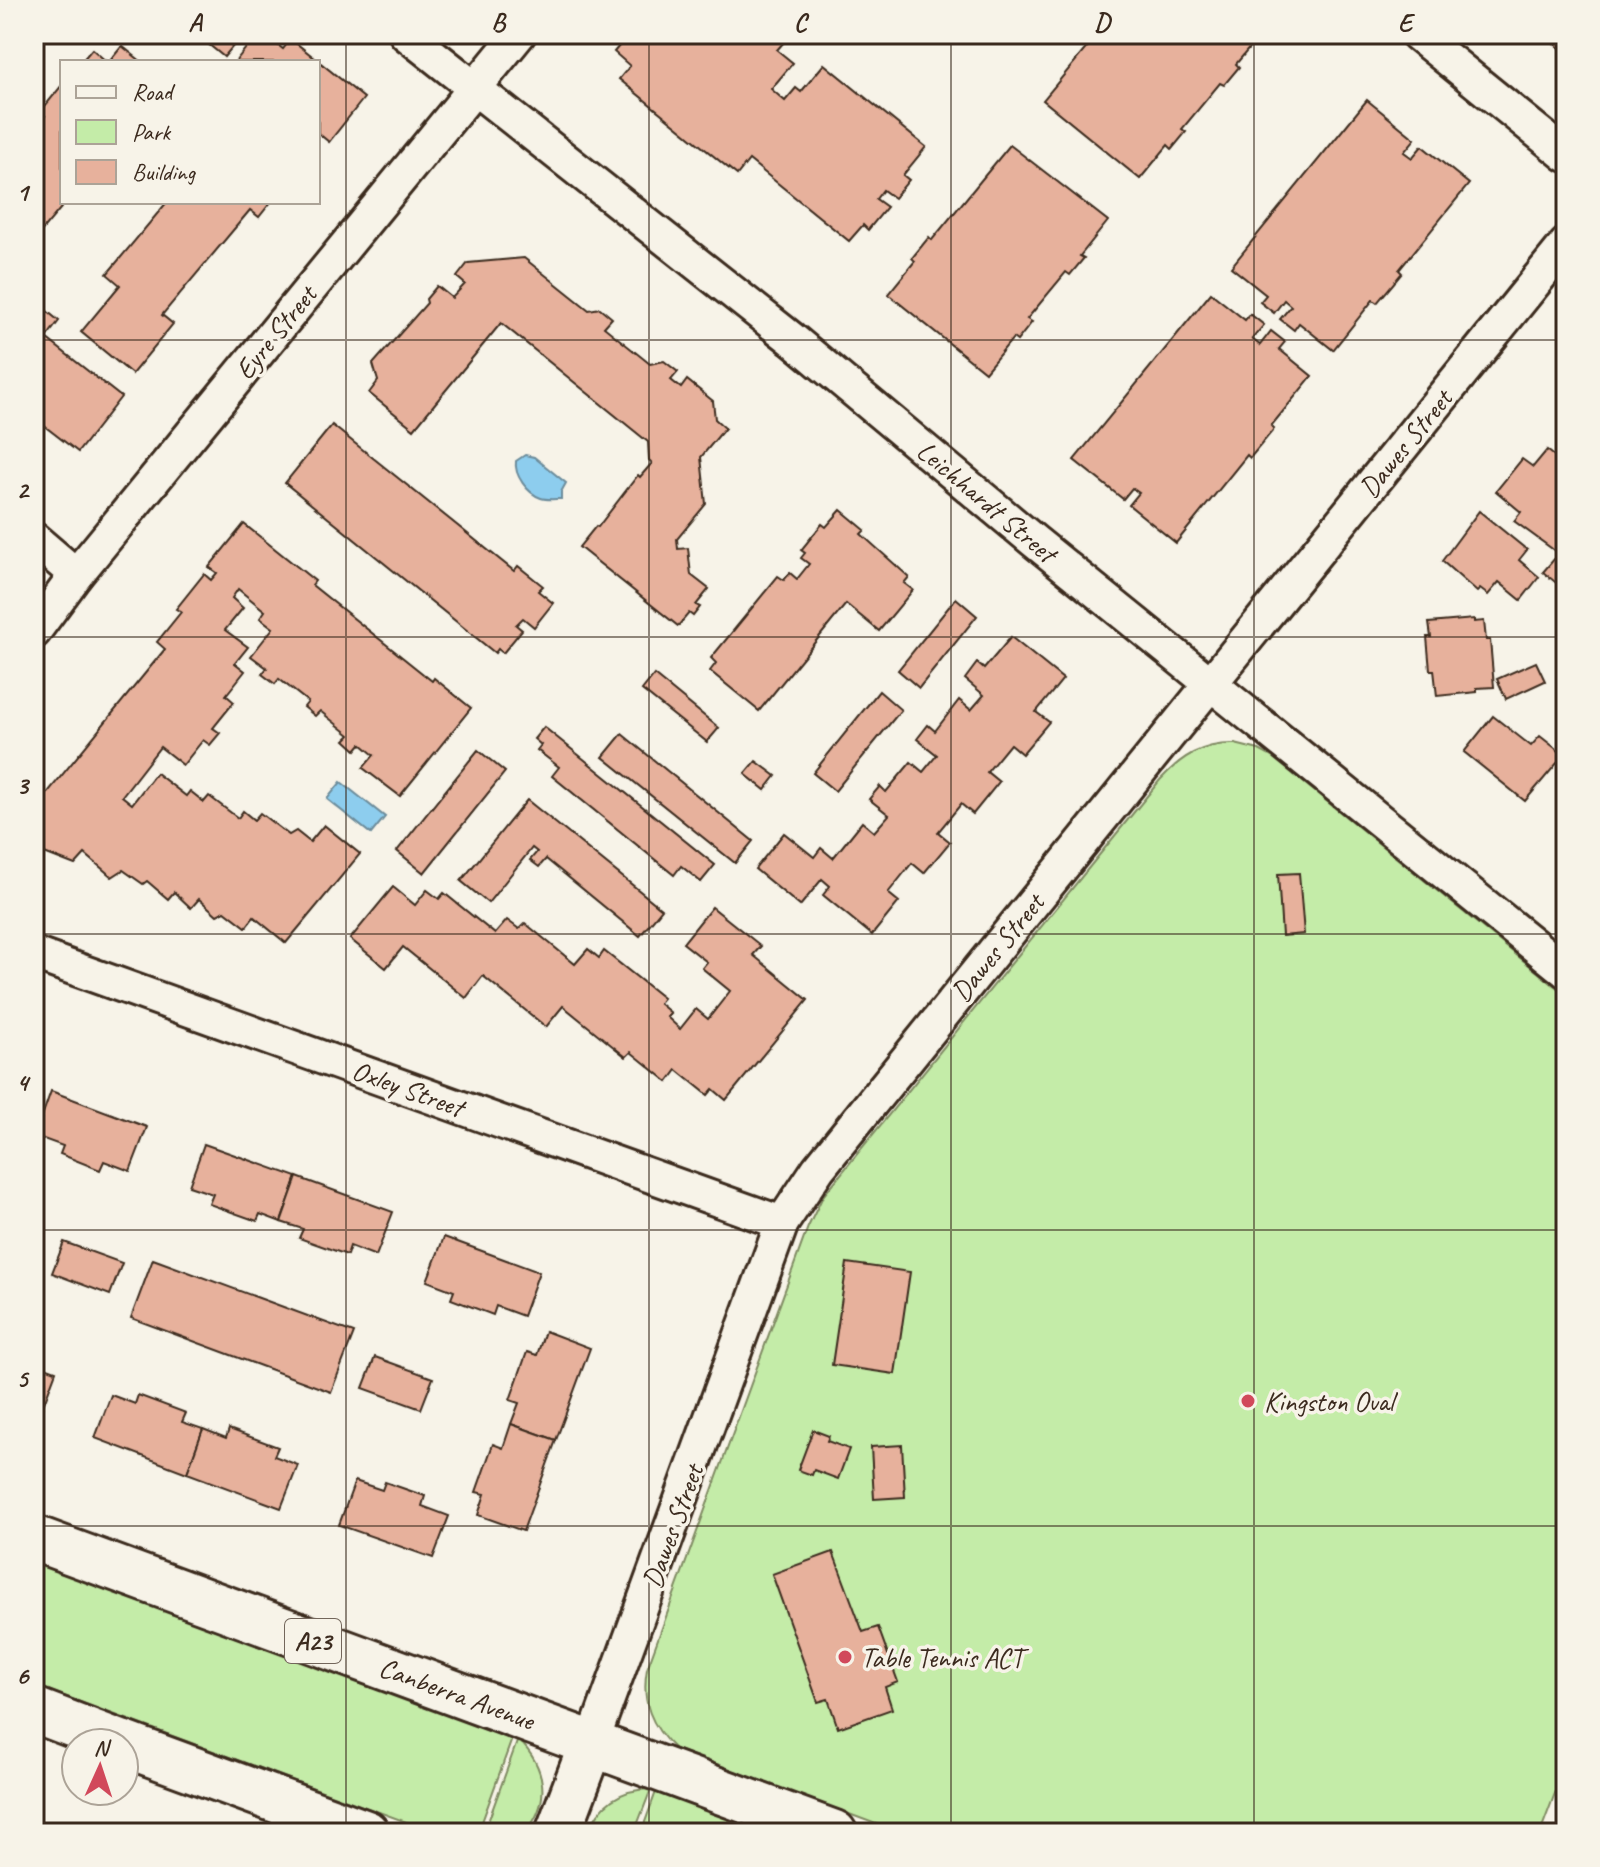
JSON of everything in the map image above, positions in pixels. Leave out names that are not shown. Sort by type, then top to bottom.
[{"type":"highway","name":"Canberra Avenue","points":[[34,1538],[834,1833]]},
{"type":"highway","points":[[34,1710],[78,1727]]},
{"type":"highway","points":[[558,1833],[592,1743]]},
{"type":"highway","points":[[140,1751],[366,1833]]},
{"type":"street","name":"Leichhardt Street","points":[[406,34],[792,339],[1034,541],[1566,971]]},
{"type":"street","name":"Eyre Street","points":[[34,632],[76,575],[519,34]]},
{"type":"street","points":[[1417,34],[1566,155]]},
{"type":"street","name":"Dawes Street","points":[[592,1743],[782,1223],[818,1169],[1566,244]]},
{"type":"street","points":[[34,539],[76,575]]},
{"type":"street","name":"Oxley Street","points":[[34,954],[782,1223]]},
{"type":"green space","points":[[1235,744],[1272,757],[1566,995],[1566,1764],[1540,1833],[900,1833],[675,1749],[650,1713],[645,1692],[647,1669],[808,1227],[823,1196],[1160,780],[1193,753],[1212,746]]},
{"type":"green space","points":[[34,1557],[513,1736],[478,1833],[436,1833],[34,1685]]},
{"type":"green space","points":[[518,1739],[540,1773],[542,1797],[539,1809],[525,1833],[484,1833]]},
{"type":"green space","points":[[651,1789],[634,1833],[588,1833],[598,1814],[612,1800],[630,1792]]},
{"type":"green space","points":[[657,1789],[784,1833],[641,1833]]},
{"type":"water","points":[[525,455],[534,457],[566,483],[561,499],[541,498],[526,488],[516,466],[516,461]]},
{"type":"water","points":[[341,782],[385,817],[371,834],[327,799]]},
{"type":"building","points":[[196,34],[243,34],[224,57]]},
{"type":"building","points":[[257,34],[264,34],[283,49],[291,39],[317,60],[237,60]]},
{"type":"building","points":[[629,34],[791,34],[777,50],[793,63],[771,89],[785,101],[796,88],[801,92],[824,64],[926,147],[903,175],[909,180],[894,198],[883,190],[876,199],[887,207],[868,230],[863,225],[849,241],[749,160],[737,175],[619,79],[630,66],[614,52]]},
{"type":"building","points":[[1098,34],[1261,34],[1236,64],[1239,67],[1224,85],[1220,83],[1182,129],[1186,132],[1172,149],[1168,145],[1140,179],[1043,100]]},
{"type":"building","points":[[1542,34],[1566,34],[1566,53]]},
{"type":"building","points":[[122,46],[140,60],[111,60]]},
{"type":"building","points":[[92,49],[105,60],[83,60]]},
{"type":"building","points":[[320,62],[364,98],[329,142],[320,135]]},
{"type":"building","points":[[60,87],[60,204],[64,204],[34,240],[34,130],[45,116],[40,112]]},
{"type":"building","points":[[1367,100],[1415,139],[1404,152],[1412,158],[1422,146],[1469,184],[1399,270],[1402,273],[1377,303],[1373,300],[1333,350],[1299,323],[1294,330],[1280,319],[1291,306],[1284,300],[1274,313],[1260,302],[1266,295],[1231,267]]},
{"type":"building","points":[[1010,145],[1108,221],[1080,256],[1084,258],[1070,275],[1066,272],[1027,319],[1032,322],[1017,341],[1013,338],[985,372],[888,294],[915,261],[912,258],[929,237],[932,240]]},
{"type":"building","points":[[165,204],[269,204],[259,217],[250,210],[162,315],[173,324],[132,374],[81,332],[120,285],[107,274]]},
{"type":"building","points":[[524,258],[589,310],[600,308],[612,318],[604,327],[650,364],[664,361],[678,372],[671,380],[681,388],[687,380],[713,401],[715,419],[725,428],[701,457],[706,504],[677,539],[678,549],[688,548],[691,575],[709,589],[696,605],[700,607],[693,616],[689,613],[678,626],[579,547],[638,475],[640,477],[652,463],[648,442],[501,323],[414,429],[369,393],[378,381],[373,364],[427,303],[426,299],[437,286],[452,298],[465,284],[457,277],[468,263]]},
{"type":"building","points":[[34,285],[43,292],[36,302],[59,321],[46,338],[121,397],[78,452],[34,418]]},
{"type":"building","points":[[1211,293],[1245,320],[1250,314],[1264,325],[1252,339],[1260,345],[1271,331],[1285,342],[1279,349],[1312,376],[1271,426],[1274,429],[1250,458],[1247,455],[1176,543],[1129,505],[1139,493],[1132,488],[1123,499],[1074,460]]},
{"type":"building","points":[[332,425],[514,571],[518,566],[543,586],[538,591],[553,603],[534,627],[523,618],[516,625],[522,630],[503,653],[498,649],[495,653],[285,483]]},
{"type":"building","points":[[1547,450],[1566,465],[1566,559],[1514,521],[1521,512],[1496,491],[1522,459],[1533,467]]},
{"type":"building","points":[[841,510],[865,530],[861,534],[909,577],[904,583],[913,590],[879,631],[846,604],[759,711],[710,671],[716,663],[711,658],[778,576],[784,580],[790,573],[797,579],[809,564],[801,558],[805,553],[801,550],[822,524],[826,527]]},
{"type":"building","points":[[1479,511],[1527,550],[1519,560],[1539,577],[1521,600],[1499,582],[1488,595],[1480,589],[1477,592],[1442,561]]},
{"type":"building","points":[[244,524],[315,581],[312,585],[432,681],[434,678],[471,708],[400,796],[363,768],[374,755],[361,744],[356,750],[345,740],[350,735],[320,711],[315,716],[304,707],[308,702],[279,679],[275,684],[262,674],[267,668],[251,656],[273,628],[260,618],[265,611],[238,589],[232,598],[243,608],[225,630],[248,647],[235,663],[245,671],[226,695],[234,702],[213,728],[220,733],[210,745],[203,740],[183,765],[160,747],[122,796],[132,804],[156,773],[186,796],[190,791],[204,802],[209,796],[238,818],[243,811],[254,820],[260,813],[289,835],[296,831],[310,842],[324,825],[360,854],[286,943],[254,917],[246,927],[225,911],[217,915],[199,899],[191,908],[174,892],[168,899],[147,881],[143,884],[123,870],[112,877],[85,854],[75,865],[34,849],[34,815],[40,802],[165,649],[157,642],[181,612],[176,609],[204,574],[211,580],[217,573],[209,567]]},
{"type":"building","points":[[1555,558],[1566,566],[1566,591],[1543,572]]},
{"type":"building","points":[[956,598],[977,616],[919,688],[898,670]]},
{"type":"building","points":[[1474,619],[1474,622],[1484,621],[1486,640],[1490,640],[1494,687],[1437,696],[1434,670],[1430,670],[1429,623]]},
{"type":"building","points":[[1011,637],[1063,679],[1036,712],[1049,722],[1022,754],[1010,744],[987,772],[999,782],[973,814],[961,804],[938,832],[950,842],[924,873],[912,863],[888,893],[899,902],[872,935],[823,895],[830,886],[822,879],[800,906],[755,869],[784,833],[814,857],[821,848],[833,858],[862,822],[874,832],[889,815],[869,799],[880,786],[886,792],[911,762],[923,772],[937,755],[917,739],[928,725],[935,731],[959,700],[971,710],[984,695],[965,679],[977,663],[984,669]]},
{"type":"building","points":[[1536,662],[1545,681],[1506,699],[1497,679]]},
{"type":"building","points":[[654,675],[719,728],[707,742],[642,690]]},
{"type":"building","points":[[879,691],[901,710],[835,791],[813,773]]},
{"type":"building","points":[[1493,716],[1531,746],[1540,736],[1564,755],[1525,801],[1464,752]]},
{"type":"building","points":[[544,727],[715,865],[701,882],[681,866],[674,875],[552,776],[559,767],[537,750],[541,745],[534,739]]},
{"type":"building","points":[[622,734],[753,841],[735,863],[603,757]]},
{"type":"building","points":[[478,750],[505,772],[424,873],[397,851]]},
{"type":"building","points":[[756,761],[776,776],[765,790],[745,774]]},
{"type":"building","points":[[527,800],[662,909],[640,936],[546,859],[539,867],[530,860],[537,852],[532,848],[488,903],[461,881]]},
{"type":"building","points":[[1299,873],[1304,934],[1282,936],[1278,874]]},
{"type":"building","points":[[393,887],[415,905],[427,890],[439,899],[444,893],[495,934],[507,920],[519,929],[525,923],[575,964],[588,949],[599,958],[604,951],[663,998],[659,1003],[671,1013],[667,1017],[680,1029],[696,1009],[708,1019],[730,991],[702,968],[707,962],[683,943],[712,907],[761,946],[753,955],[808,1000],[726,1100],[713,1089],[708,1095],[677,1070],[668,1082],[631,1052],[626,1057],[563,1006],[546,1027],[483,976],[466,998],[403,947],[386,968],[350,939]]},
{"type":"building","points":[[51,1091],[147,1127],[130,1171],[104,1161],[100,1170],[60,1154],[63,1146],[35,1136]]},
{"type":"building","points":[[204,1144],[297,1177],[281,1222],[260,1214],[257,1221],[209,1204],[213,1194],[189,1186]]},
{"type":"building","points":[[297,1177],[393,1212],[376,1256],[350,1246],[347,1255],[299,1238],[303,1229],[281,1222]]},
{"type":"building","points":[[444,1237],[539,1272],[523,1316],[496,1306],[493,1315],[451,1299],[454,1291],[427,1281]]},
{"type":"building","points":[[64,1242],[122,1263],[110,1295],[52,1273]]},
{"type":"building","points":[[153,1259],[354,1333],[331,1392],[131,1318]]},
{"type":"building","points":[[847,1263],[910,1272],[895,1374],[832,1365]]},
{"type":"building","points":[[545,1331],[590,1348],[556,1440],[511,1424],[519,1403],[510,1400],[527,1352],[537,1355]]},
{"type":"building","points":[[375,1357],[433,1378],[421,1409],[363,1388]]},
{"type":"building","points":[[34,1363],[56,1371],[41,1411],[34,1409]]},
{"type":"building","points":[[111,1395],[135,1404],[138,1395],[186,1413],[182,1422],[203,1429],[187,1473],[95,1438]]},
{"type":"building","points":[[511,1424],[556,1440],[523,1531],[478,1515],[485,1494],[476,1492],[493,1444],[503,1448]]},
{"type":"building","points":[[203,1429],[226,1438],[229,1429],[278,1447],[274,1456],[298,1465],[281,1508],[187,1473]]},
{"type":"building","points":[[813,1430],[829,1436],[827,1441],[849,1449],[838,1479],[814,1470],[812,1475],[798,1470]]},
{"type":"building","points":[[902,1445],[905,1497],[874,1499],[871,1447]]},
{"type":"building","points":[[355,1481],[382,1490],[385,1482],[425,1496],[422,1506],[449,1516],[433,1558],[339,1525]]},
{"type":"building","name":"Table Tennis ACT","points":[[833,1552],[863,1632],[878,1627],[898,1682],[885,1687],[892,1709],[838,1728],[828,1699],[818,1702],[772,1574]]},
{"type":"place","name":"Kingston Oval","points":[[1248,1401]]},
{"type":"place","name":"Table Tennis ACT","points":[[845,1657]]}]
